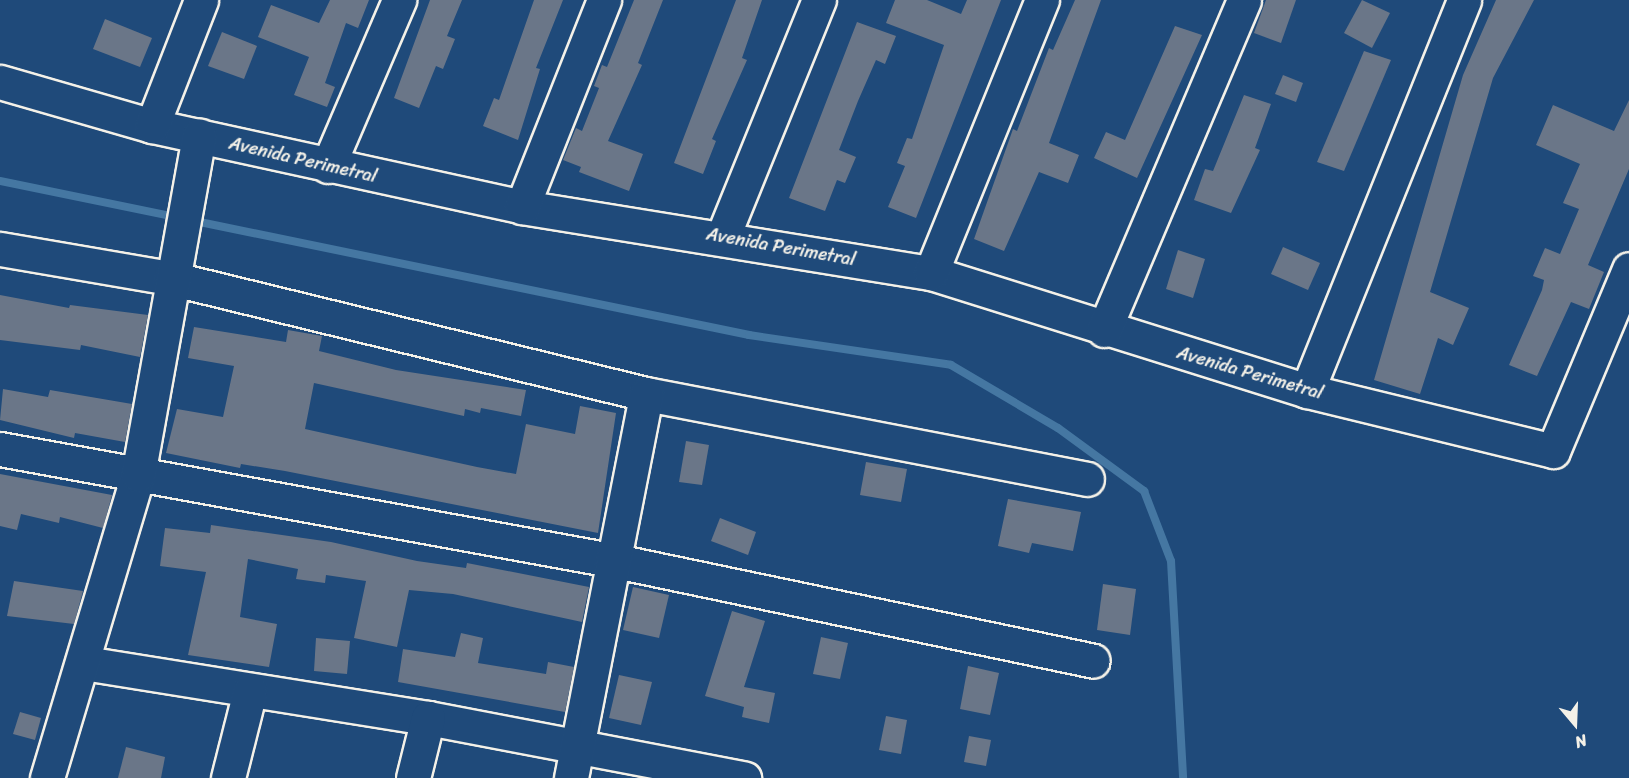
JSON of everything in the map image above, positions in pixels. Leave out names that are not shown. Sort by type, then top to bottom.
[{"type":"street","points":[[152,126],[201,0]]},
{"type":"street","points":[[328,166],[399,0]]},
{"type":"street","points":[[522,207],[604,0]]},
{"type":"street","points":[[723,236],[819,0]]},
{"type":"street","points":[[931,273],[1042,0]]},
{"type":"street","points":[[1104,330],[1244,0]]},
{"type":"street","points":[[1307,391],[1464,0]]},
{"type":"street","name":"Avenida Perimetral","points":[[0,82],[152,126],[522,207],[723,236],[931,273],[1104,330],[1307,391],[1553,451],[1629,269]]},
{"type":"street","points":[[47,778],[84,663],[138,475],[173,264],[199,135]]},
{"type":"street","points":[[0,249],[173,264],[646,394],[1087,479]]},
{"type":"street","points":[[571,778],[611,560],[646,394]]},
{"type":"street","points":[[0,449],[611,560],[1093,661]]},
{"type":"street","points":[[84,663],[428,718],[744,778]]},
{"type":"street","points":[[228,778],[250,691]]},
{"type":"street","points":[[413,778],[428,718]]},
{"type":"building","points":[[330,0],[369,0],[358,28],[346,23],[325,83],[335,87],[327,107],[294,95],[309,57],[258,37],[271,5],[319,23]]},
{"type":"building","points":[[430,0],[462,0],[447,36],[455,39],[443,69],[436,66],[419,108],[394,98]]},
{"type":"building","points":[[534,0],[563,0],[536,68],[540,69],[518,140],[483,126],[494,98],[499,100]]},
{"type":"building","points":[[634,0],[663,0],[638,63],[642,65],[608,141],[643,154],[629,191],[579,172],[581,167],[563,160],[576,128],[582,131],[599,88],[594,86],[602,65],[607,67]]},
{"type":"building","points":[[736,0],[762,0],[742,58],[747,60],[712,139],[716,141],[703,174],[674,163]]},
{"type":"building","points":[[895,0],[927,0],[961,14],[967,0],[1001,0],[916,218],[888,207],[905,166],[897,163],[907,138],[912,139],[944,45],[886,23]]},
{"type":"building","points":[[1075,0],[1101,0],[1049,143],[1079,155],[1068,183],[1039,172],[1004,251],[974,239],[1013,129],[1017,131],[1049,48],[1053,50]]},
{"type":"building","points":[[1266,0],[1296,0],[1281,43],[1254,33]]},
{"type":"building","points":[[1362,0],[1390,13],[1372,48],[1344,33]]},
{"type":"building","points":[[1496,0],[1534,0],[1493,78],[1430,292],[1469,308],[1453,345],[1438,338],[1420,394],[1374,380],[1463,75]]},
{"type":"building","points":[[105,19],[152,38],[140,67],[93,49]]},
{"type":"building","points":[[857,22],[896,36],[885,64],[876,60],[858,101],[839,150],[856,157],[845,183],[837,180],[825,211],[789,198]]},
{"type":"building","points":[[1175,26],[1202,35],[1137,178],[1094,158],[1106,132],[1125,140]]},
{"type":"building","points":[[222,32],[257,46],[244,79],[208,66]]},
{"type":"building","points":[[1364,51],[1391,60],[1344,171],[1317,162]]},
{"type":"building","points":[[1283,75],[1303,83],[1296,102],[1275,94]]},
{"type":"building","points":[[1244,95],[1271,104],[1255,148],[1260,150],[1231,213],[1194,200],[1205,169],[1213,171]]},
{"type":"building","points":[[1629,100],[1629,169],[1588,265],[1604,272],[1589,309],[1571,302],[1537,376],[1509,365],[1542,290],[1544,280],[1533,276],[1545,248],[1560,254],[1579,209],[1563,203],[1580,164],[1536,145],[1553,105],[1614,131]]},
{"type":"building","points":[[1283,247],[1320,263],[1308,290],[1271,274]]},
{"type":"building","points":[[1178,250],[1205,259],[1193,298],[1166,289]]},
{"type":"building","points":[[0,295],[69,308],[70,305],[148,315],[140,357],[81,345],[80,350],[0,340]]},
{"type":"building","points":[[194,327],[286,342],[288,330],[322,336],[319,351],[396,370],[526,390],[521,416],[481,408],[480,413],[465,409],[464,416],[314,383],[305,429],[477,467],[516,474],[526,424],[575,434],[580,406],[616,413],[598,533],[285,471],[241,464],[240,468],[166,453],[177,409],[223,417],[234,366],[188,358]]},
{"type":"building","points":[[3,389],[48,397],[50,390],[132,404],[125,442],[75,433],[74,438],[0,420]]},
{"type":"building","points":[[686,441],[709,445],[702,485],[679,482]]},
{"type":"building","points":[[866,462],[907,469],[901,502],[860,495]]},
{"type":"building","points":[[0,474],[112,495],[103,528],[60,517],[59,523],[21,514],[17,530],[0,526]]},
{"type":"building","points":[[1008,499],[1081,512],[1073,551],[1032,543],[1029,553],[998,546]]},
{"type":"building","points":[[720,518],[756,532],[748,555],[711,541]]},
{"type":"building","points":[[211,525],[331,542],[417,561],[466,568],[467,563],[589,587],[582,622],[453,594],[409,590],[397,647],[354,638],[366,581],[326,575],[325,583],[296,579],[298,569],[248,559],[240,617],[277,624],[269,667],[188,655],[206,572],[160,566],[165,528],[210,533]]},
{"type":"building","points":[[14,581],[83,591],[74,624],[7,616]]},
{"type":"building","points":[[1103,584],[1136,589],[1130,635],[1097,630]]},
{"type":"building","points":[[633,587],[669,595],[659,638],[623,630]]},
{"type":"building","points":[[732,611],[765,621],[744,687],[775,693],[769,723],[742,717],[744,707],[705,696]]},
{"type":"building","points":[[461,633],[483,638],[478,663],[546,674],[548,662],[574,667],[565,712],[398,682],[403,649],[455,657]]},
{"type":"building","points":[[821,637],[848,643],[840,679],[813,674]]},
{"type":"building","points":[[316,638],[350,641],[347,674],[314,671]]},
{"type":"building","points":[[968,666],[999,673],[990,715],[960,709]]},
{"type":"building","points":[[619,675],[652,682],[641,725],[609,718]]},
{"type":"building","points":[[20,712],[41,718],[35,740],[13,734]]},
{"type":"building","points":[[886,716],[907,720],[901,754],[879,750]]},
{"type":"building","points":[[969,736],[991,740],[986,766],[964,762]]},
{"type":"building","points":[[126,747],[165,757],[161,778],[118,778]]},
{"type":"waterway","points":[[0,181],[176,217]]},
{"type":"waterway","points":[[190,220],[749,335],[951,365],[1058,428],[1144,491],[1171,561],[1183,778]]}]
